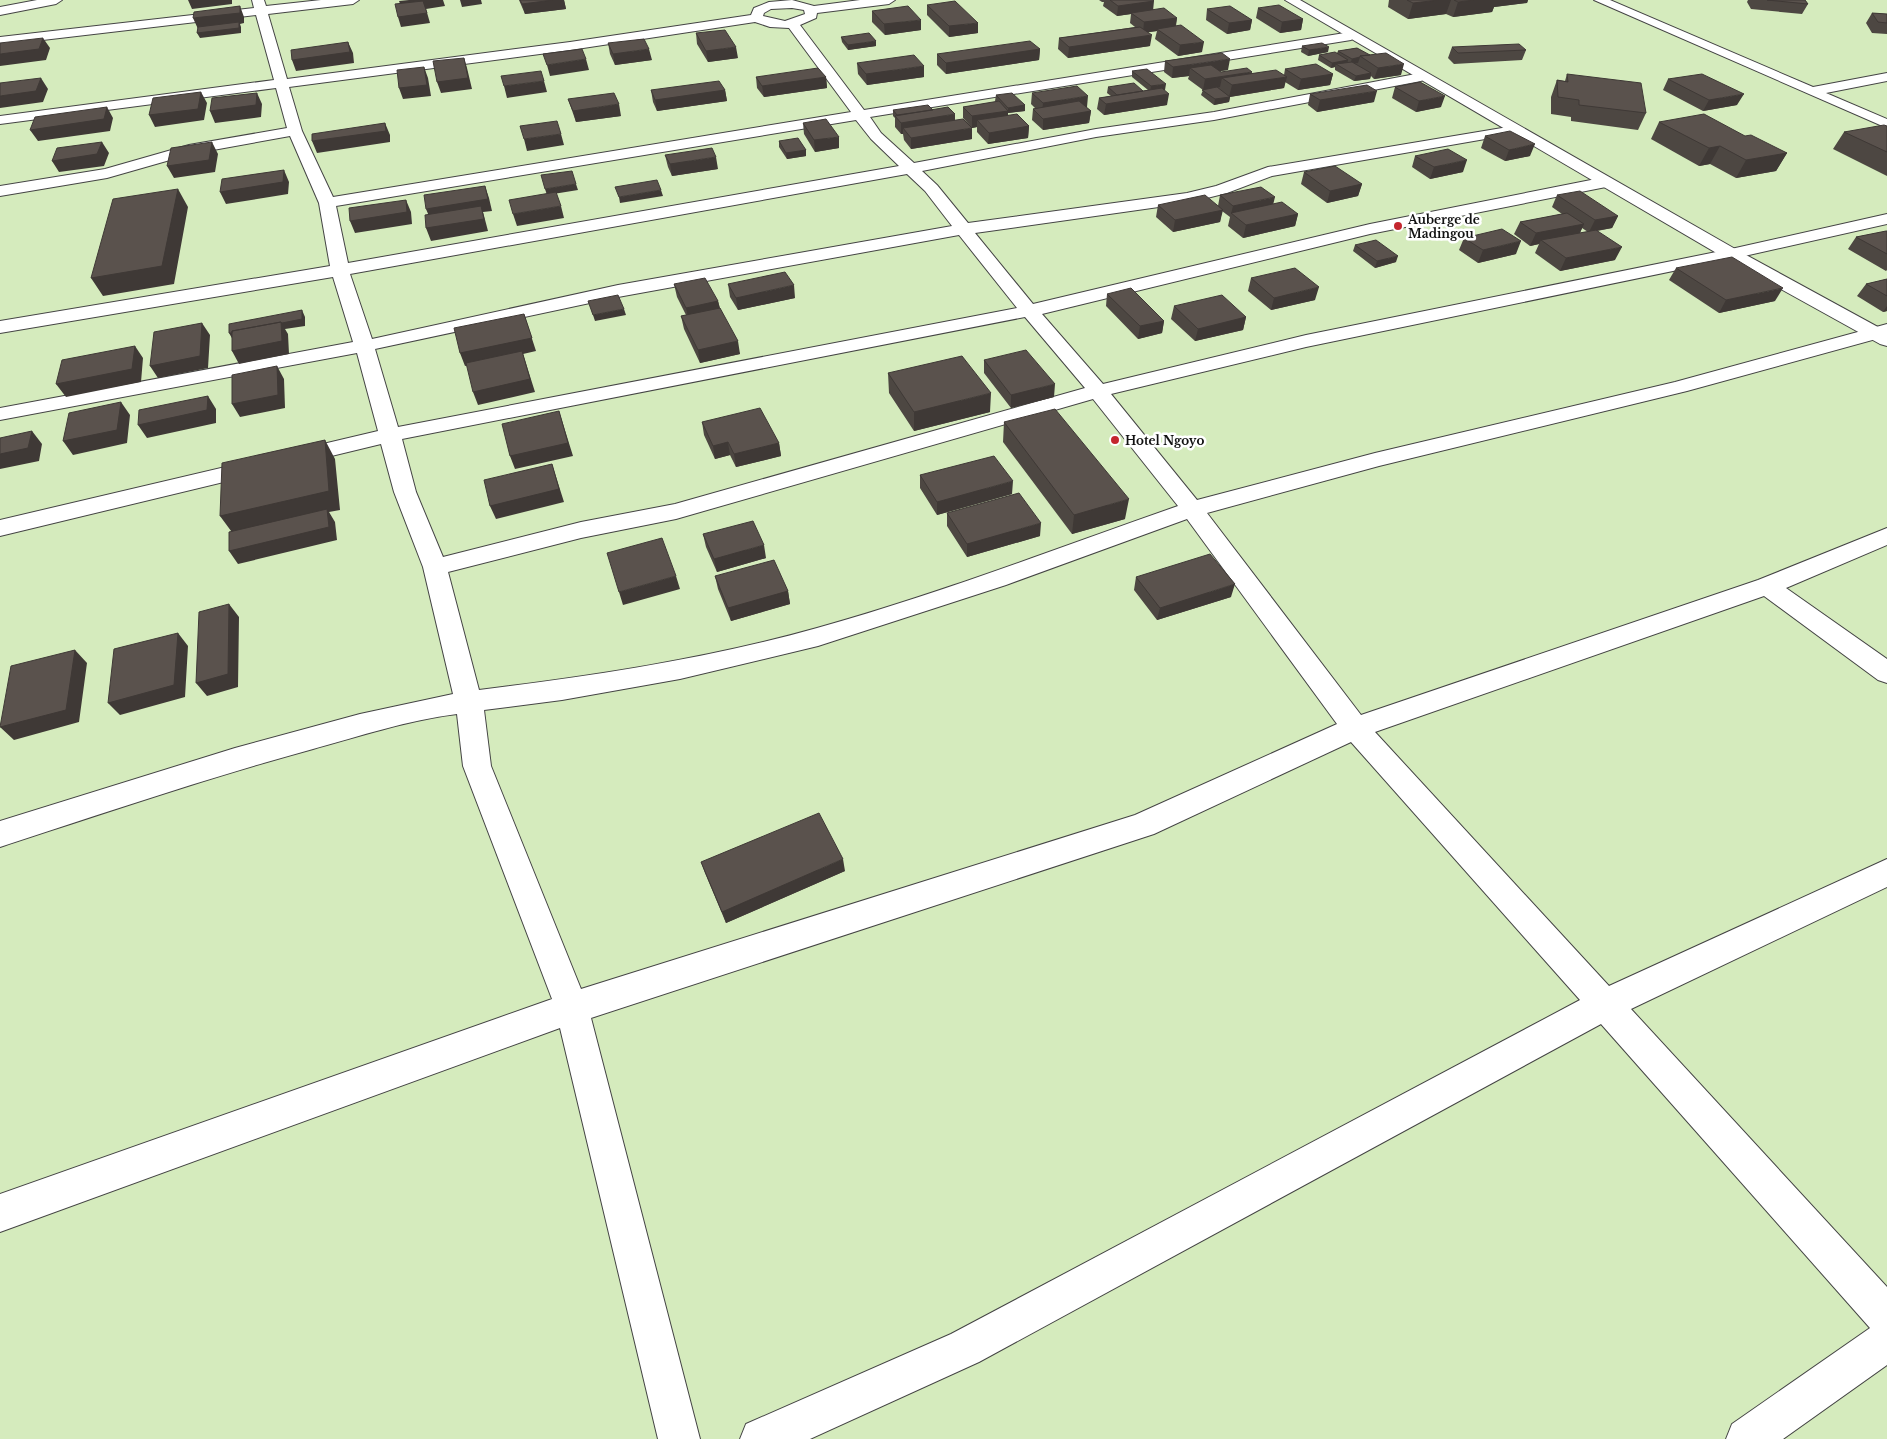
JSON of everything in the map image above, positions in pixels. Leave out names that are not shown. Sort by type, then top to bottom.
[{"type":"street","points":[[0,11],[56,0]]},
{"type":"street","points":[[0,41],[260,5],[354,0]]},
{"type":"street","points":[[757,18],[758,11],[789,10],[889,0]]},
{"type":"street","points":[[1291,0],[1421,77],[1731,254],[1883,334]]},
{"type":"street","points":[[1600,0],[1887,124]]},
{"type":"street","points":[[260,5],[295,131],[327,203],[340,270],[377,386],[405,492],[435,567],[469,703],[477,766],[572,1008],[679,1439]]},
{"type":"street","points":[[0,120],[570,46],[757,18],[767,22],[789,10]]},
{"type":"street","points":[[789,10],[859,114],[893,154],[931,188],[1029,311],[1098,390],[1192,509],[1355,728],[1887,1317]]},
{"type":"street","points":[[327,203],[859,114],[1352,36]]},
{"type":"street","points":[[1283,47],[1299,58]]},
{"type":"street","points":[[0,327],[340,270],[910,169],[1096,133],[1214,116],[1421,77]]},
{"type":"street","points":[[1814,91],[1887,77]]},
{"type":"street","points":[[1332,79],[1349,90]]},
{"type":"street","points":[[0,414],[364,346],[618,291],[964,229],[1187,198],[1221,190],[1268,172],[1514,130]]},
{"type":"street","points":[[0,191],[107,173],[189,150],[295,131]]},
{"type":"street","points":[[0,528],[390,435],[1029,311],[1361,231],[1606,182]]},
{"type":"street","points":[[435,567],[581,530],[676,511],[1098,390],[1306,341],[1731,254],[1887,219]]},
{"type":"street","points":[[0,834],[235,759],[437,706],[562,690],[680,670],[818,637],[997,579],[1192,509],[1375,460],[1680,386],[1883,334]]},
{"type":"street","points":[[0,1213],[572,1008],[1142,825],[1355,728],[1767,586],[1887,536]]},
{"type":"street","points":[[1767,586],[1887,673]]},
{"type":"street","points":[[762,1439],[965,1348],[1604,1005],[1887,872]]},
{"type":"street","points":[[1748,1439],[1887,1340]]},
{"type":"green space","points":[[0,0],[1887,0],[1887,1439],[0,1439]]},
{"type":"building","points":[[520,0],[553,0],[522,4]]},
{"type":"building","points":[[1110,0],[1153,0],[1154,1],[1118,6]]},
{"type":"building","points":[[1407,0],[1439,0],[1413,3]]},
{"type":"building","points":[[1454,0],[1474,0],[1458,2]]},
{"type":"building","points":[[1767,0],[1805,0],[1808,4]]},
{"type":"building","points":[[423,1],[427,13],[398,17],[395,4]]},
{"type":"building","points":[[955,1],[978,23],[949,26],[927,5]]},
{"type":"building","points":[[1279,5],[1303,19],[1282,22],[1258,8]]},
{"type":"building","points":[[240,6],[240,13],[193,18],[194,12]]},
{"type":"building","points":[[908,6],[921,20],[884,24],[872,11]]},
{"type":"building","points":[[1230,6],[1252,20],[1229,23],[1207,9]]},
{"type":"building","points":[[1164,8],[1177,18],[1144,22],[1131,13]]},
{"type":"building","points":[[1872,13],[1887,14],[1887,23],[1878,22]]},
{"type":"building","points":[[239,22],[239,28],[197,33],[198,27]]},
{"type":"building","points":[[1181,25],[1204,42],[1180,45],[1157,29]]},
{"type":"building","points":[[1140,27],[1152,35],[1069,47],[1059,38]]},
{"type":"building","points":[[725,30],[736,47],[706,51],[696,33]]},
{"type":"building","points":[[869,33],[876,41],[848,45],[841,37]]},
{"type":"building","points":[[43,38],[39,49],[0,54],[0,43]]},
{"type":"building","points":[[644,39],[649,49],[613,54],[608,43]]},
{"type":"building","points":[[1030,41],[1040,49],[946,63],[937,54]]},
{"type":"building","points":[[348,42],[350,52],[292,60],[291,50]]},
{"type":"building","points":[[1322,43],[1329,47],[1309,50],[1302,46]]},
{"type":"building","points":[[1519,44],[1526,50],[1458,53],[1452,47]]},
{"type":"building","points":[[1357,48],[1370,55],[1352,59],[1338,51]]},
{"type":"building","points":[[582,49],[586,59],[547,65],[543,54]]},
{"type":"building","points":[[1335,52],[1348,60],[1332,63],[1319,55]]},
{"type":"building","points":[[1222,53],[1230,59],[1173,67],[1165,61]]},
{"type":"building","points":[[1386,53],[1404,64],[1378,68],[1360,56]]},
{"type":"building","points":[[914,55],[924,66],[866,74],[857,63]]},
{"type":"building","points":[[464,58],[468,78],[437,82],[433,61]]},
{"type":"building","points":[[1352,62],[1371,73],[1356,76],[1336,64]]},
{"type":"building","points":[[1316,64],[1333,74],[1301,79],[1285,69]]},
{"type":"building","points":[[1211,65],[1221,72],[1247,68],[1252,72],[1205,79],[1190,68]]},
{"type":"building","points":[[424,67],[427,85],[399,88],[397,70]]},
{"type":"building","points":[[818,68],[826,77],[762,86],[756,77]]},
{"type":"building","points":[[1147,69],[1166,84],[1151,86],[1132,71]]},
{"type":"building","points":[[1276,70],[1287,77],[1232,85],[1222,78]]},
{"type":"building","points":[[541,71],[544,81],[504,86],[501,76]]},
{"type":"building","points":[[1567,74],[1641,83],[1646,113],[1579,105],[1579,100],[1558,97],[1557,80],[1568,82]]},
{"type":"building","points":[[1702,74],[1744,94],[1709,100],[1668,79]]},
{"type":"building","points":[[41,78],[36,91],[0,96],[0,83]]},
{"type":"building","points":[[719,81],[725,90],[655,100],[651,90]]},
{"type":"building","points":[[1420,82],[1445,96],[1419,101],[1395,87]]},
{"type":"building","points":[[1134,83],[1143,91],[1117,95],[1108,87]]},
{"type":"building","points":[[1367,85],[1377,91],[1320,100],[1310,94]]},
{"type":"building","points":[[1077,86],[1088,96],[1043,103],[1032,93]]},
{"type":"building","points":[[1217,87],[1230,97],[1215,99],[1202,90]]},
{"type":"building","points":[[1162,88],[1169,94],[1106,104],[1099,98]]},
{"type":"building","points":[[201,92],[198,109],[149,115],[153,98]]},
{"type":"building","points":[[257,93],[256,105],[210,111],[212,98]]},
{"type":"building","points":[[614,93],[619,104],[573,111],[568,99]]},
{"type":"building","points":[[1012,93],[1025,105],[1008,108],[996,95]]},
{"type":"building","points":[[999,101],[1008,111],[972,116],[963,107]]},
{"type":"building","points":[[1079,101],[1091,111],[1043,119],[1033,109]]},
{"type":"building","points":[[928,105],[933,110],[897,115],[893,110]]},
{"type":"building","points":[[107,107],[104,119],[30,130],[35,117]]},
{"type":"building","points":[[948,107],[955,114],[901,123],[895,116]]},
{"type":"building","points":[[1017,114],[1029,126],[989,133],[977,120]]},
{"type":"building","points":[[1704,114],[1745,136],[1751,135],[1787,153],[1746,160],[1720,146],[1709,148],[1659,122]]},
{"type":"building","points":[[826,119],[839,137],[814,140],[803,123]]},
{"type":"building","points":[[963,119],[972,128],[911,138],[903,128]]},
{"type":"building","points":[[557,121],[561,134],[524,139],[520,126]]},
{"type":"building","points":[[385,123],[386,131],[312,141],[312,134]]},
{"type":"building","points":[[1887,126],[1887,152],[1844,132]]},
{"type":"building","points":[[1510,131],[1535,144],[1509,150],[1485,136]]},
{"type":"building","points":[[798,138],[806,150],[786,153],[779,141]]},
{"type":"building","points":[[102,142],[97,154],[52,161],[57,148]]},
{"type":"building","points":[[212,142],[209,160],[167,166],[171,148]]},
{"type":"building","points":[[712,148],[716,157],[670,164],[665,155]]},
{"type":"building","points":[[1448,149],[1467,160],[1434,167],[1415,156]]},
{"type":"building","points":[[1335,166],[1362,184],[1330,191],[1304,172]]},
{"type":"building","points":[[284,170],[283,182],[220,192],[222,179]]},
{"type":"building","points":[[572,171],[576,184],[545,189],[541,175]]},
{"type":"building","points":[[657,180],[661,190],[619,197],[615,187]]},
{"type":"building","points":[[485,186],[488,199],[426,209],[424,195]]},
{"type":"building","points":[[1261,187],[1275,197],[1233,206],[1220,195]]},
{"type":"building","points":[[178,189],[162,266],[91,278],[113,199]]},
{"type":"building","points":[[1580,191],[1618,216],[1595,220],[1557,195]]},
{"type":"building","points":[[556,192],[561,206],[513,214],[509,200]]},
{"type":"building","points":[[1205,195],[1223,210],[1175,220],[1158,205]]},
{"type":"building","points":[[406,200],[407,212],[350,221],[349,208]]},
{"type":"building","points":[[1282,202],[1298,214],[1246,225],[1231,213]]},
{"type":"building","points":[[481,206],[484,219],[426,228],[425,215]]},
{"type":"building","points":[[1567,213],[1584,224],[1536,233],[1520,222]]},
{"type":"building","points":[[1502,229],[1521,241],[1483,250],[1464,238]]},
{"type":"building","points":[[1596,230],[1622,247],[1566,258],[1541,240]]},
{"type":"building","points":[[1887,231],[1887,254],[1856,237]]},
{"type":"building","points":[[1376,240],[1398,256],[1377,261],[1355,245]]},
{"type":"building","points":[[1732,257],[1783,288],[1726,300],[1676,268]]},
{"type":"building","points":[[1295,268],[1319,287],[1274,298],[1251,278]]},
{"type":"building","points":[[785,272],[794,285],[736,298],[728,284]]},
{"type":"building","points":[[705,278],[718,301],[686,308],[674,284]]},
{"type":"building","points":[[1887,279],[1887,296],[1866,284]]},
{"type":"building","points":[[1131,288],[1164,321],[1140,326],[1107,294]]},
{"type":"building","points":[[618,295],[624,309],[593,315],[588,301]]},
{"type":"building","points":[[1222,295],[1246,317],[1198,329],[1174,306]]},
{"type":"building","points":[[720,308],[738,341],[698,350],[681,316]]},
{"type":"building","points":[[302,310],[302,319],[229,333],[229,324]]},
{"type":"building","points":[[524,314],[532,338],[460,353],[454,328]]},
{"type":"building","points":[[281,322],[282,341],[232,351],[232,331]]},
{"type":"building","points":[[202,323],[200,356],[150,366],[154,332]]},
{"type":"building","points":[[135,346],[132,369],[56,384],[62,360]]},
{"type":"building","points":[[1026,350],[1055,384],[1011,395],[984,360]]},
{"type":"building","points":[[522,351],[530,379],[473,392],[466,363]]},
{"type":"building","points":[[962,356],[991,393],[914,412],[888,373]]},
{"type":"building","points":[[277,366],[278,395],[232,404],[232,375]]},
{"type":"building","points":[[208,396],[207,410],[138,425],[139,410]]},
{"type":"building","points":[[121,402],[117,430],[63,441],[69,413]]},
{"type":"building","points":[[760,408],[779,443],[734,454],[728,442],[713,446],[702,422]]},
{"type":"building","points":[[1055,409],[1129,499],[1074,515],[1004,422]]},
{"type":"building","points":[[559,411],[568,443],[510,456],[502,424]]},
{"type":"building","points":[[32,431],[28,448],[0,454],[0,438]]},
{"type":"building","points":[[325,440],[329,491],[220,516],[222,463]]},
{"type":"building","points":[[994,456],[1013,481],[937,502],[920,475]]},
{"type":"building","points":[[552,464],[559,489],[490,506],[484,480]]},
{"type":"building","points":[[1019,493],[1041,523],[967,544],[947,513]]},
{"type":"building","points":[[327,509],[329,527],[229,551],[229,532]]},
{"type":"building","points":[[753,521],[764,545],[714,559],[703,534]]},
{"type":"building","points":[[662,538],[676,576],[619,592],[607,553]]},
{"type":"building","points":[[1210,554],[1235,584],[1160,608],[1136,577]]},
{"type":"building","points":[[774,560],[788,591],[728,608],[715,576]]},
{"type":"building","points":[[229,604],[228,674],[196,683],[199,612]]},
{"type":"building","points":[[178,633],[174,685],[108,703],[114,649]]},
{"type":"building","points":[[75,650],[66,710],[0,727],[11,666]]},
{"type":"building","points":[[819,813],[843,859],[722,912],[701,862]]},
{"type":"place","name":"Auberge de Madingou","points":[[1398,226]]},
{"type":"place","name":"Hotel Ngoyo","points":[[1115,440]]}]
